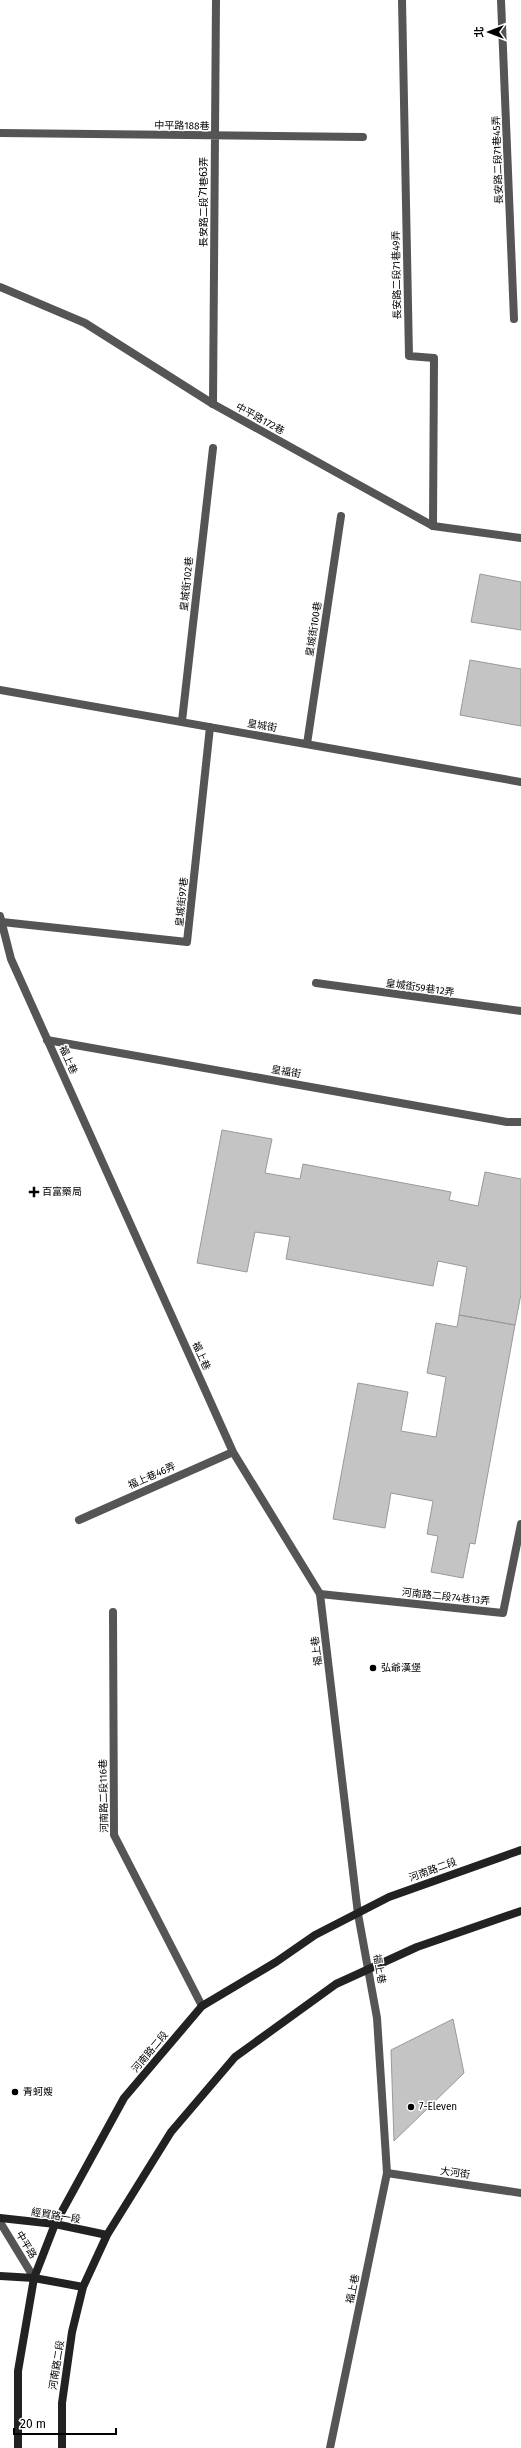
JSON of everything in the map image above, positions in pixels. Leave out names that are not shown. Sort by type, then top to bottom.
[{"type":"street","name":"長安路二段˙71巷63弄","points":[[213,404],[216,0]]},
{"type":"street","name":"長安路二段71巷49弄","points":[[402,0],[409,356],[434,358],[433,526]]},
{"type":"street","name":"長安路二段71巷45弄","points":[[502,0],[514,319]]},
{"type":"street","name":"中平路188巷","points":[[0,133],[363,138]]},
{"type":"street","name":"中平路172巷","points":[[0,287],[85,323],[213,404],[433,526],[521,538]]},
{"type":"street","name":"皇城街102巷","points":[[182,721],[213,448]]},
{"type":"street","name":"皇城街100巷","points":[[307,744],[341,516]]},
{"type":"street","name":"皇城街","points":[[0,690],[521,782]]},
{"type":"street","name":"皇城街97巷","points":[[1,919],[187,942],[210,726]]},
{"type":"street","name":"福上巷","points":[[1,919],[11,959],[233,1452],[320,1594],[358,1914],[377,2018],[387,2173],[330,2448]]},
{"type":"street","name":"皇城街59巷12弄","points":[[316,984],[521,1012]]},
{"type":"street","name":"皇福街","points":[[48,1040],[491,1119],[521,1122]]},
{"type":"street","name":"福上巷46弄","points":[[79,1520],[233,1452]]},
{"type":"street","name":"河南路二段74巷13弄","points":[[320,1594],[504,1612],[521,1524]]},
{"type":"street","name":"河南路二段116巷","points":[[113,1612],[114,1835],[202,2006]]},
{"type":"street","name":"河南路二段","points":[[18,2448],[18,2371],[34,2278],[55,2224],[124,2098],[202,2006],[276,1962],[314,1935],[389,1897],[521,1850]]},
{"type":"street","name":"河南路二段","points":[[62,2448],[62,2404],[72,2332],[83,2287],[108,2235],[171,2132],[235,2057],[336,1984],[418,1947],[521,1911]]},
{"type":"street","name":"大河街","points":[[387,2173],[521,2193]]},
{"type":"street","name":"經貿路一段","points":[[0,2218],[55,2224],[108,2235]]},
{"type":"street","name":"中平路","points":[[0,2222],[34,2278]]},
{"type":"street","points":[[0,2276],[34,2278],[83,2287]]},
{"type":"building","points":[[480,574],[521,582],[521,630],[471,622]]},
{"type":"building","points":[[470,660],[521,669],[521,726],[460,715]]},
{"type":"building","points":[[222,1130],[272,1139],[265,1173],[300,1179],[303,1164],[451,1192],[449,1200],[478,1206],[485,1172],[521,1179],[521,1294],[515,1325],[459,1315],[467,1267],[438,1261],[433,1286],[286,1259],[290,1237],[255,1232],[247,1272],[197,1263]]},
{"type":"building","points":[[459,1315],[515,1325],[475,1544],[470,1543],[463,1578],[431,1572],[438,1536],[427,1534],[433,1501],[391,1493],[385,1528],[333,1519],[358,1383],[408,1392],[401,1431],[436,1437],[446,1377],[427,1373],[436,1323],[457,1327]]},
{"type":"building","name":"7-Eleven","points":[[453,2019],[464,2073],[394,2141],[391,2050]]},
{"type":"place","name":"百富藥局","points":[[34,1192]]},
{"type":"place","name":"弘爺漢堡","points":[[373,1668]]},
{"type":"place","name":"青蚵嫂","points":[[15,2092]]},
{"type":"place","name":"7-Eleven","points":[[411,2107]]}]
